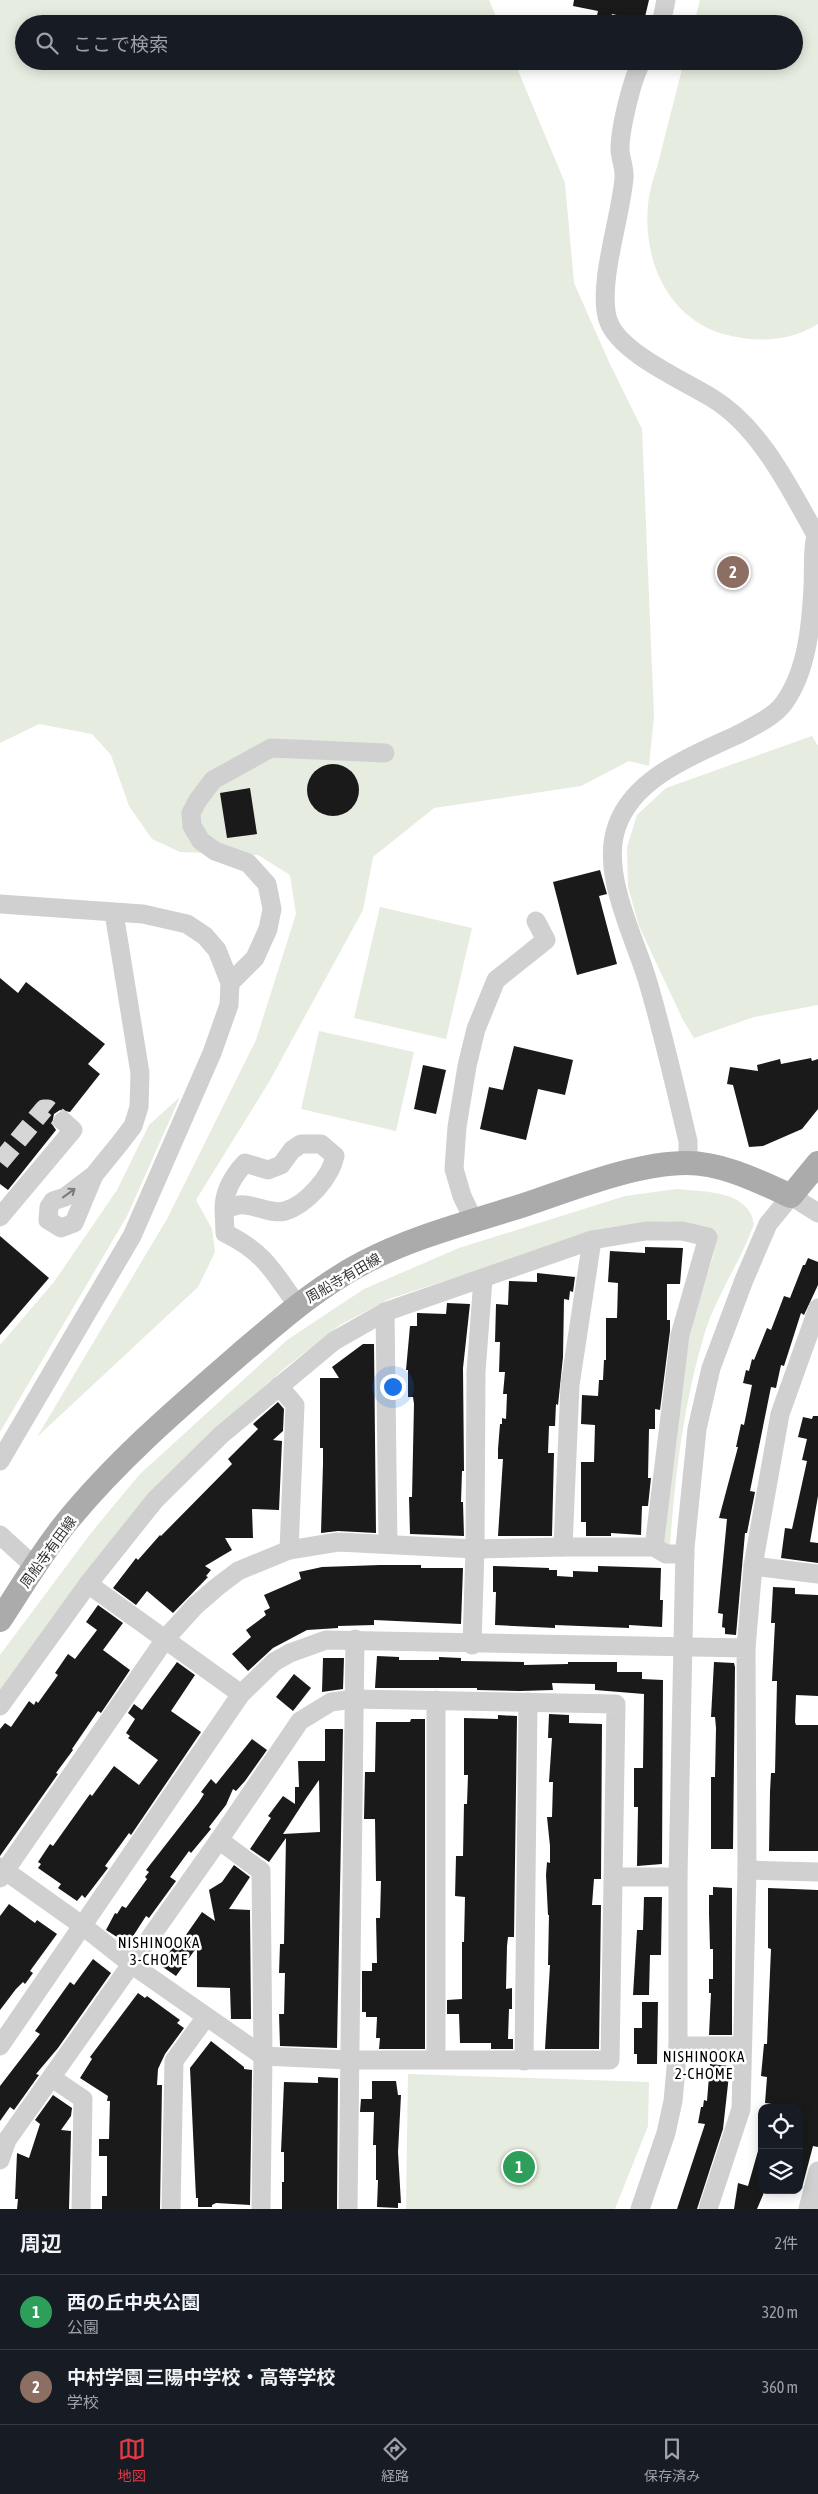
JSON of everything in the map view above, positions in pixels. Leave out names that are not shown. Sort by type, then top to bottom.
[{"type":"main road","name":"周船寺有田線","points":[[0,1620],[65,1524],[141,1444],[191,1397],[297,1305],[362,1263],[407,1244],[474,1221],[589,1183],[647,1168],[688,1163],[715,1167],[747,1176],[791,1196]]},
{"type":"main road","points":[[791,1196],[818,1163]]},
{"type":"street","points":[[663,15],[666,0]]},
{"type":"street","points":[[639,70],[622,127],[620,150],[624,176],[605,288],[608,321],[628,349],[714,399],[738,417],[791,490],[817,532],[812,551],[813,587],[809,634],[799,676],[783,704],[756,726],[652,779],[631,801],[616,826],[613,850],[619,900],[647,980],[688,1141],[688,1163]]},
{"type":"street","points":[[230,982],[255,958],[268,929],[272,909],[267,884],[248,863],[215,851],[201,841],[192,826],[191,813],[198,800],[213,780],[271,748],[385,753]]},
{"type":"street","points":[[0,904],[157,916],[187,924],[205,936],[217,950],[230,982],[229,1005],[212,1053],[132,1236],[0,1461]]},
{"type":"street","points":[[94,1175],[134,1126],[139,1107],[140,1073],[114,913]]},
{"type":"street","points":[[474,1221],[462,1196],[454,1169],[457,1127],[466,1066],[476,1029],[496,980],[546,940],[536,921]]},
{"type":"street","points":[[0,1217],[73,1130],[63,1121]]},
{"type":"street","points":[[224,1209],[240,1205],[283,1212],[290,1209],[310,1195],[333,1167],[335,1156],[321,1144],[301,1144],[292,1150],[281,1165],[268,1170],[245,1163],[234,1176],[224,1201],[224,1209],[225,1233],[248,1244],[269,1263],[297,1305]]},
{"type":"street","points":[[640,2209],[666,2133],[673,2101],[678,2046],[678,1877],[685,1554],[697,1429],[711,1368],[744,1280],[768,1224],[791,1196],[818,1213]]},
{"type":"street","points":[[0,1706],[88,1584],[155,1500],[221,1435],[334,1341],[385,1312],[431,1294],[483,1279],[592,1240],[646,1230],[682,1232],[708,1237],[680,1335],[654,1547]]},
{"type":"street","points":[[563,1546],[570,1385],[592,1240]]},
{"type":"street","points":[[472,1645],[475,1549],[476,1372],[483,1279]]},
{"type":"street","points":[[708,2209],[741,2109],[741,2046],[747,1870],[746,1648],[753,1566],[780,1414],[818,1308]]},
{"type":"street","points":[[385,1312],[388,1544]]},
{"type":"street","points":[[279,1386],[295,1405],[289,1550]]},
{"type":"street","points":[[0,1535],[35,1567]]},
{"type":"street","points":[[0,2160],[4,2138],[52,2078],[131,1964],[218,1840],[300,1721],[331,1702],[354,1699],[616,1704],[610,2060],[349,2060],[263,2056],[131,1964],[83,1926],[2,1872],[166,1638],[195,1606],[238,1572],[289,1550],[338,1542],[475,1549],[563,1546],[654,1547],[666,1554],[685,1554]]},
{"type":"street","points":[[753,1566],[818,1574]]},
{"type":"street","points":[[88,1584],[166,1638],[241,1694]]},
{"type":"street","points":[[0,2046],[241,1694],[259,1675],[290,1653],[326,1640],[355,1639],[472,1645],[746,1648]]},
{"type":"street","points":[[348,2209],[355,1639]]},
{"type":"street","points":[[436,1700],[436,2059]]},
{"type":"street","points":[[524,2061],[528,1702]]},
{"type":"street","points":[[218,1840],[261,1871],[263,2056],[261,2209]]},
{"type":"street","points":[[747,1870],[818,1872]]},
{"type":"street","points":[[614,1876],[678,1877]]},
{"type":"street","points":[[171,2209],[174,2061],[206,2017]]},
{"type":"street","points":[[678,2046],[741,2046]]},
{"type":"street","points":[[52,2078],[83,2099],[81,2209]]},
{"type":"street","points":[[808,2209],[818,2171]]},
{"type":"shaded area","points":[[0,0],[489,0],[495,15],[15,15],[15,70],[518,70],[565,183],[574,283],[609,362],[642,429],[654,716],[649,766],[629,761],[581,786],[434,808],[373,857],[363,910],[269,1082],[196,1200],[212,1229],[215,1252],[198,1287],[37,1437],[167,1219],[256,1040],[296,914],[290,875],[258,855],[180,852],[152,839],[129,806],[111,755],[92,734],[39,724],[0,743]]},
{"type":"shaded area","points":[[700,0],[818,0],[818,324],[795,334],[772,339],[747,339],[723,334],[703,326],[673,300],[655,266],[647,226],[649,199],[682,70],[803,70],[803,15],[696,15]]},
{"type":"shaded area","points":[[812,736],[818,746],[818,1005],[754,1017],[694,1038],[683,1020],[639,926],[628,887],[627,847],[637,815],[666,788]]},
{"type":"shaded area","points":[[380,907],[472,928],[446,1039],[354,1018]]},
{"type":"shaded area","points":[[319,1031],[414,1052],[396,1131],[301,1109]]},
{"type":"shaded area","points":[[180,1097],[127,1216],[0,1432],[0,1345],[54,1282],[117,1190],[149,1125]]},
{"type":"shaded area","points":[[677,1189],[712,1192],[735,1199],[744,1205],[750,1213],[754,1224],[710,1318],[691,1384],[675,1492],[670,1546],[664,1546],[662,1539],[690,1332],[713,1256],[717,1232],[709,1228],[667,1221],[611,1227],[389,1299],[340,1325],[286,1367],[203,1442],[0,1693],[0,1655],[91,1533],[139,1475],[287,1340],[364,1289],[459,1248],[625,1196]]},
{"type":"shaded area","points":[[408,2074],[649,2082],[648,2126],[615,2209],[406,2209]]},
{"type":"building","points":[[574,0],[649,0],[645,15],[597,15],[598,11],[573,6]]},
{"type":"building","points":[[328,764],[338,764],[352,771],[359,785],[359,795],[352,809],[338,816],[328,816],[318,812],[311,805],[307,795],[307,785],[311,775],[318,768]]},
{"type":"building","points":[[250,788],[257,834],[227,838],[220,793]]},
{"type":"building","points":[[600,870],[607,894],[599,896],[617,964],[577,975],[553,882]]},
{"type":"building","points":[[0,978],[18,993],[26,982],[105,1044],[88,1064],[100,1074],[70,1112],[60,1110],[54,1114],[52,1124],[56,1130],[8,1190],[0,1184]]},
{"type":"building","points":[[514,1046],[573,1060],[565,1095],[538,1089],[526,1140],[480,1129],[489,1087],[503,1090]]},
{"type":"building","points":[[811,1058],[812,1061],[818,1059],[818,1109],[802,1129],[763,1146],[749,1147],[733,1085],[727,1084],[730,1067],[758,1071],[757,1065],[780,1059],[781,1064]]},
{"type":"building","points":[[423,1065],[446,1070],[436,1114],[414,1109]]},
{"type":"building","points":[[0,1236],[49,1278],[0,1335]]},
{"type":"building","points":[[645,1247],[683,1248],[680,1284],[667,1284],[667,1320],[670,1320],[670,1331],[660,1410],[655,1409],[655,1429],[649,1429],[648,1478],[651,1478],[648,1506],[642,1506],[641,1535],[611,1533],[611,1536],[586,1536],[586,1522],[581,1522],[581,1462],[594,1462],[595,1425],[581,1424],[582,1395],[598,1396],[599,1380],[603,1380],[604,1360],[606,1360],[606,1318],[617,1318],[618,1283],[608,1282],[610,1251],[645,1253]]},
{"type":"building","points":[[808,1258],[818,1262],[818,1285],[804,1315],[801,1313],[784,1366],[781,1365],[776,1388],[771,1387],[750,1491],[755,1492],[747,1533],[745,1533],[736,1635],[725,1634],[725,1628],[722,1627],[723,1614],[718,1613],[727,1519],[719,1518],[738,1447],[736,1447],[741,1424],[744,1425],[752,1385],[743,1383],[746,1370],[749,1371],[752,1359],[754,1360],[767,1328],[771,1330],[784,1296],[790,1298],[803,1265],[805,1265]]},
{"type":"building","points":[[537,1273],[575,1277],[573,1292],[570,1291],[569,1300],[564,1299],[563,1357],[558,1405],[556,1404],[555,1426],[549,1426],[548,1453],[554,1453],[552,1536],[498,1536],[503,1459],[498,1459],[498,1449],[500,1424],[502,1424],[502,1418],[506,1419],[507,1394],[503,1394],[505,1372],[499,1372],[500,1342],[495,1342],[496,1304],[508,1305],[509,1281],[537,1282]]},
{"type":"building","points":[[447,1303],[470,1304],[463,1368],[464,1471],[462,1471],[461,1502],[463,1502],[464,1536],[410,1534],[409,1497],[412,1497],[414,1404],[413,1397],[408,1397],[408,1370],[406,1370],[410,1326],[417,1326],[417,1313],[446,1314]]},
{"type":"building","points":[[363,1344],[374,1344],[376,1533],[338,1531],[321,1533],[323,1448],[320,1448],[320,1378],[339,1378],[332,1367]]},
{"type":"building","points":[[278,1402],[284,1409],[283,1431],[273,1440],[282,1441],[279,1510],[252,1509],[253,1538],[225,1538],[232,1550],[205,1566],[211,1570],[206,1576],[208,1577],[173,1613],[147,1591],[136,1605],[113,1588],[136,1558],[138,1560],[160,1535],[232,1464],[228,1459],[258,1429],[253,1424]]},
{"type":"building","points":[[813,1416],[818,1416],[818,1496],[810,1542],[818,1543],[818,1563],[781,1558],[785,1528],[792,1529],[807,1461],[802,1460],[807,1439],[798,1437],[803,1417],[812,1419]]},
{"type":"building","points":[[421,1565],[421,1568],[463,1568],[461,1624],[374,1620],[374,1625],[338,1626],[338,1628],[307,1630],[273,1648],[248,1671],[232,1654],[251,1637],[246,1630],[266,1615],[264,1611],[270,1608],[264,1595],[301,1579],[299,1572],[322,1567]]},
{"type":"building","points":[[493,1566],[549,1568],[549,1570],[557,1570],[557,1576],[573,1577],[573,1571],[598,1572],[598,1566],[661,1568],[660,1600],[663,1600],[662,1627],[629,1625],[629,1628],[555,1625],[555,1628],[495,1625],[496,1592],[493,1592]]},
{"type":"building","points":[[773,1587],[795,1588],[795,1594],[818,1595],[818,1696],[796,1695],[795,1722],[796,1725],[818,1725],[818,1851],[769,1851],[771,1773],[775,1773],[777,1681],[772,1681],[775,1623],[771,1623]]},
{"type":"building","points":[[98,1605],[123,1623],[103,1650],[130,1670],[101,1713],[98,1711],[56,1773],[58,1774],[0,1856],[0,1729],[5,1723],[11,1727],[29,1701],[34,1705],[36,1701],[38,1703],[58,1675],[55,1673],[68,1654],[75,1659],[97,1630],[86,1622]]},
{"type":"building","points":[[377,1656],[399,1657],[399,1660],[439,1660],[439,1657],[461,1658],[461,1661],[524,1662],[524,1665],[568,1664],[568,1662],[617,1662],[617,1672],[642,1672],[642,1679],[663,1680],[662,1864],[637,1866],[638,1807],[634,1807],[634,1768],[643,1768],[644,1694],[595,1690],[595,1684],[552,1683],[553,1690],[520,1691],[477,1690],[477,1688],[375,1688]]},
{"type":"building","points":[[323,1658],[344,1658],[343,1689],[322,1692]]},
{"type":"building","points":[[177,1662],[195,1675],[171,1711],[201,1732],[131,1835],[129,1833],[105,1866],[108,1868],[85,1898],[82,1895],[77,1901],[58,1888],[61,1884],[38,1868],[41,1864],[38,1862],[50,1844],[53,1846],[90,1794],[92,1796],[114,1766],[139,1785],[158,1760],[128,1738],[130,1736],[126,1733],[135,1719],[128,1713],[134,1704],[142,1710]]},
{"type":"building","points":[[714,1662],[734,1663],[735,1667],[733,1849],[711,1849],[711,1777],[715,1777],[716,1728],[715,1717],[711,1717]]},
{"type":"building","points":[[294,1674],[311,1688],[293,1711],[276,1697]]},
{"type":"building","points":[[549,1714],[569,1715],[569,1723],[602,1724],[601,1879],[594,1879],[592,1905],[601,1905],[599,2049],[545,2049],[550,1965],[548,1965],[549,1915],[546,1875],[547,1862],[550,1863],[550,1846],[547,1817],[552,1817],[553,1782],[549,1782],[552,1738],[548,1738]]},
{"type":"building","points":[[498,1715],[517,1716],[514,1937],[508,1937],[506,1989],[512,1988],[512,2009],[509,2009],[508,2039],[513,2039],[513,2049],[491,2049],[491,2043],[460,2043],[459,2014],[447,2014],[447,2000],[462,1999],[462,1942],[464,1942],[465,1897],[455,1896],[456,1856],[463,1856],[464,1804],[467,1804],[468,1775],[464,1775],[464,1718],[498,1719]]},
{"type":"building","points":[[411,1719],[425,1719],[425,2049],[379,2049],[380,2038],[376,2038],[377,2017],[366,2017],[366,2012],[362,2012],[362,1971],[372,1971],[372,1963],[377,1963],[376,1918],[380,1918],[381,1881],[376,1881],[375,1819],[364,1819],[365,1772],[375,1772],[376,1722],[410,1722]]},
{"type":"building","points":[[325,1729],[343,1729],[337,2048],[280,2046],[279,2014],[284,2014],[285,1973],[279,1973],[280,1944],[284,1944],[286,1838],[269,1862],[250,1849],[271,1818],[268,1816],[283,1796],[295,1804],[295,1787],[299,1787],[298,1761],[325,1761]],"holes":[[[319,1780],[320,1832],[283,1834]]]},
{"type":"building","points":[[252,1739],[267,1750],[245,1781],[236,1791],[233,1789],[226,1805],[209,1827],[211,1829],[191,1853],[189,1851],[170,1877],[176,1881],[149,1918],[146,1916],[128,1944],[106,1930],[115,1913],[117,1914],[122,1906],[126,1908],[147,1879],[145,1877],[149,1872],[146,1870],[199,1802],[204,1794],[201,1792],[211,1779],[216,1784]]},
{"type":"building","points":[[234,1865],[250,1877],[229,1909],[250,1910],[251,2019],[231,2019],[230,1988],[197,1987],[197,1947],[176,1976],[160,1965],[176,1943],[179,1945],[202,1912],[215,1921],[209,1890],[222,1882]]},
{"type":"building","points":[[713,1887],[732,1888],[732,2035],[709,2035],[711,1993],[709,1993],[709,1979],[713,1979],[713,1949],[710,1949],[709,1895],[713,1895]]},
{"type":"building","points":[[768,1888],[818,1890],[818,2147],[813,2146],[803,2184],[803,2104],[765,2103],[767,2077],[761,2076],[764,2044],[767,2044],[771,1949],[768,1948]]},
{"type":"building","points":[[644,1897],[662,1897],[661,1955],[650,1955],[649,1995],[633,1995],[637,1930],[643,1930]]},
{"type":"building","points":[[9,1904],[35,1923],[37,1920],[57,1934],[30,1971],[33,1973],[25,1984],[23,1982],[16,1989],[0,2010],[0,1916]]},
{"type":"building","points":[[93,1959],[111,1973],[58,2048],[36,2074],[39,2075],[14,2110],[10,2107],[0,2121],[0,2086],[40,2034],[35,2031],[70,1982],[74,1985]]},
{"type":"building","points":[[138,1993],[145,1998],[147,1996],[180,2020],[177,2023],[184,2028],[165,2054],[158,2069],[157,2085],[162,2085],[160,2209],[102,2209],[102,2196],[107,2196],[107,2156],[99,2156],[99,2139],[109,2139],[110,2101],[107,2101],[108,2096],[80,2078],[92,2059],[90,2057]]},
{"type":"building","points":[[642,2002],[658,2002],[657,2064],[637,2064],[637,2054],[634,2054],[634,2028],[642,2028]]},
{"type":"building","points":[[211,2041],[244,2067],[244,2069],[252,2070],[250,2205],[216,2203],[212,2207],[198,2207],[190,2068]]},
{"type":"building","points":[[710,2064],[730,2066],[723,2129],[697,2209],[677,2209],[705,2124],[698,2123],[701,2107],[703,2107],[704,2100],[707,2101]]},
{"type":"building","points":[[318,2077],[338,2078],[337,2209],[282,2209],[284,2152],[281,2152],[284,2082],[318,2083]]},
{"type":"building","points":[[372,2081],[396,2081],[398,2095],[401,2095],[398,2152],[401,2203],[398,2203],[398,2208],[377,2207],[376,2145],[373,2145],[374,2112],[360,2112],[361,2099],[372,2099]]},
{"type":"building","points":[[53,2095],[72,2108],[71,2116],[61,2130],[71,2131],[69,2209],[17,2209],[18,2199],[15,2199],[17,2153],[29,2158],[40,2124],[35,2120]]},
{"type":"building","points":[[758,2151],[758,2194],[763,2194],[757,2209],[734,2209],[738,2183],[748,2186]]},
{"type":"tunnel","points":[[0,1162],[44,1109],[48,1109],[63,1121]]},
{"type":"place","name":"中村学園 三陽中学校・高等学校","points":[[733,572]]},
{"type":"place","name":"西の丘中央公園","points":[[519,2167]]},
{"type":"district","name":"NISHINOOKA 3-CHOME","points":[[159,1950]]},
{"type":"district","name":"NISHINOOKA 2-CHOME","points":[[704,2064]]}]
